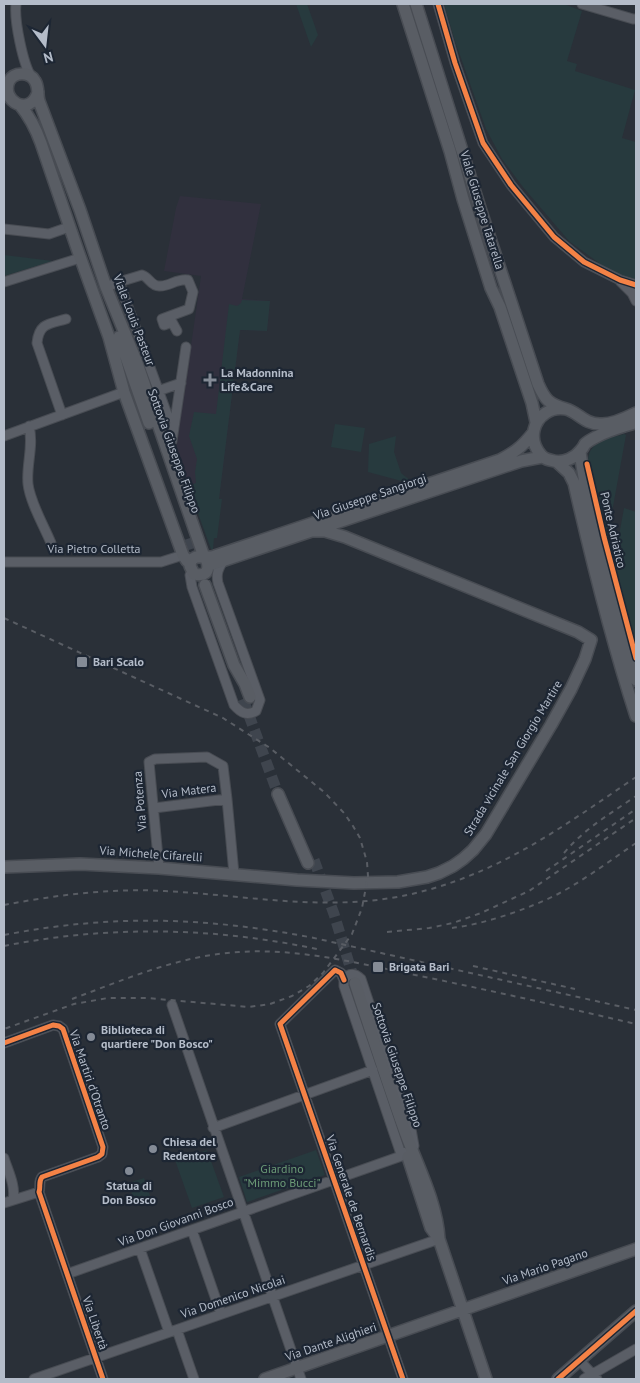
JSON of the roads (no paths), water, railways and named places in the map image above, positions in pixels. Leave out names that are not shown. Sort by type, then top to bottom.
[{"type":"main road","name":"Viale Giuseppe Tatarella","points":[[404,4],[491,288],[500,307],[532,403],[535,428]]},
{"type":"main road","name":"Viale Giuseppe Tatarella","points":[[416,4],[538,384],[545,399],[552,404],[566,409]]},
{"type":"main road","points":[[23,74],[32,78],[36,82],[38,92],[29,104],[20,105],[14,103],[6,95],[7,85],[11,76],[23,74]]},
{"type":"main road","name":"Viale Louis Pasteur","points":[[38,92],[39,100],[78,203],[106,286],[137,364],[200,543],[207,565],[209,580],[240,663],[245,684]]},
{"type":"main road","points":[[20,105],[36,130],[109,337],[124,392],[188,563],[194,574],[200,575],[206,572],[207,565],[196,557],[188,563]]},
{"type":"main road","name":"Sottovia Giuseppe Filippo","points":[[106,286],[126,359],[188,539],[109,337]]},
{"type":"main road","points":[[636,413],[616,421],[600,424],[586,421],[566,409],[549,411],[543,415],[535,428],[534,442],[542,457],[557,462],[565,461],[573,458],[597,436],[636,421]]},
{"type":"main road","points":[[580,418],[586,434],[583,448]]},
{"type":"main road","name":"Via Giuseppe Sangiorgi","points":[[207,565],[212,557],[500,460],[521,447],[535,428]]},
{"type":"main road","name":"Ponte Adriatico","points":[[583,448],[579,482],[599,591],[636,716]]},
{"type":"main road","name":"Via Giuseppe Sangiorgi","points":[[207,565],[521,461],[542,457]]},
{"type":"main road","name":"Ponte Adriatico","points":[[557,462],[579,482],[636,680]]},
{"type":"main road","points":[[343,521],[342,529],[345,538]]},
{"type":"main road","points":[[312,531],[325,530],[345,538]]},
{"type":"main road","name":"Strada vicinale San Giorgio Martire","points":[[297,880],[379,883],[414,880],[439,873],[453,866],[473,850],[486,834],[551,725],[571,689],[585,659],[591,640],[578,632],[345,538]]},
{"type":"main road","points":[[202,586],[234,665],[245,684],[247,698],[229,667],[202,586]]},
{"type":"main road","points":[[281,793],[311,861]]},
{"type":"main road","name":"Via Michele Cifarelli","points":[[4,867],[80,864],[159,868],[297,880]]},
{"type":"main road","name":"Sottovia Giuseppe Filippo","points":[[350,983],[405,1131],[411,1154],[439,1226],[439,1239],[486,1379]]},
{"type":"main road","name":"Via Mario Pagano","points":[[463,1310],[636,1249]]},
{"type":"main road","name":"Via Dante Alighieri","points":[[265,1379],[299,1374],[388,1336],[463,1310]]},
{"type":"main road","points":[[558,1379],[636,1311]]},
{"type":"street","points":[[16,4],[15,10],[20,40],[32,78]]},
{"type":"street","points":[[438,4],[455,63],[483,143],[511,185],[554,237],[584,262],[620,280],[636,285]]},
{"type":"street","points":[[582,4],[636,19]]},
{"type":"street","points":[[11,76],[20,65],[20,40]]},
{"type":"street","points":[[4,228],[49,234],[69,227]]},
{"type":"street","points":[[4,282],[80,258]]},
{"type":"street","points":[[106,286],[142,275],[146,276],[154,285],[159,286],[182,279],[188,280],[193,292],[189,309],[162,319],[164,325],[172,322],[177,331]]},
{"type":"street","points":[[620,280],[632,293],[636,301]]},
{"type":"street","points":[[119,282],[168,417],[175,419]]},
{"type":"street","points":[[62,415],[37,343],[38,333],[43,326],[66,319]]},
{"type":"street","points":[[166,450],[172,441],[186,347]]},
{"type":"street","points":[[158,391],[180,383]]},
{"type":"street","points":[[4,436],[124,392]]},
{"type":"street","points":[[29,426],[32,436],[28,483],[34,504],[50,543]]},
{"type":"street","points":[[188,563],[192,587],[234,705],[244,714],[251,713],[256,711],[260,700],[216,576],[223,561]]},
{"type":"street","name":"Via Pietro Colletta","points":[[4,562],[188,563]]},
{"type":"street","name":"Via Potenza","points":[[159,868],[149,762],[154,759],[207,757],[223,766],[227,799]]},
{"type":"street","points":[[227,799],[234,874]]},
{"type":"street","name":"Via Matera","points":[[154,808],[227,799]]},
{"type":"street","name":"Via Generale de Bernardis","points":[[350,983],[341,973],[335,970],[280,1024],[403,1379]]},
{"type":"street","points":[[350,983],[344,986],[400,1151],[411,1154]]},
{"type":"street","points":[[172,1005],[299,1374]]},
{"type":"street","name":"Via Martiri d'Otranto","points":[[4,1043],[54,1025],[62,1029],[103,1147],[102,1154],[98,1157],[44,1176],[36,1193]]},
{"type":"street","points":[[213,1128],[373,1070]]},
{"type":"street","name":"Via Don Giovanni Bosco","points":[[67,1274],[411,1154]]},
{"type":"street","points":[[4,1158],[15,1193],[13,1200]]},
{"type":"street","points":[[13,1185],[18,1190],[36,1193]]},
{"type":"street","points":[[4,1203],[36,1193]]},
{"type":"street","name":"Via Libertà","points":[[36,1193],[67,1274],[103,1379]]},
{"type":"street","points":[[192,1230],[221,1314]]},
{"type":"street","name":"Via Domenico Nicolai","points":[[34,1379],[439,1239]]},
{"type":"street","points":[[140,1249],[194,1379]]},
{"type":"street","points":[[580,1361],[591,1378],[636,1349]]},
{"type":"tunnel","points":[[190,538],[204,583]]},
{"type":"tunnel","points":[[243,699],[278,794]]},
{"type":"tunnel","points":[[314,860],[334,914],[355,983]]},
{"type":"railway","points":[[4,618],[223,718],[270,748],[324,792],[344,813],[360,838],[367,862],[368,876],[362,908],[352,934],[323,973],[309,986],[292,996],[270,1004],[249,1007],[147,998],[108,998],[74,1004],[4,1029]]},
{"type":"railway","points":[[4,905],[64,895],[145,890],[335,903],[391,898],[459,880],[491,867],[550,834],[636,777]]},
{"type":"railway","points":[[564,853],[589,829],[636,796]]},
{"type":"railway","points":[[546,871],[636,809]]},
{"type":"railway","points":[[387,932],[429,928],[453,923],[481,913],[529,891],[636,818]]},
{"type":"railway","points":[[452,928],[492,919],[546,900],[578,882],[636,843]]},
{"type":"railway","points":[[4,935],[44,928],[121,921],[197,922],[236,926],[314,938],[636,1010]]},
{"type":"railway","points":[[4,946],[43,939],[83,935],[162,932],[242,937],[282,942],[321,950]]},
{"type":"railway","points":[[72,999],[133,976],[175,963],[217,954],[261,951],[305,954],[371,966],[636,1024]]},
{"type":"railway","points":[[473,966],[575,989]]},
{"type":"place","name":"La Madonnina Life&Care","points":[[210,380]]},
{"type":"place","name":"Bari Scalo","points":[[82,662]]},
{"type":"place","name":"Brigata Bari","points":[[378,967]]},
{"type":"place","name":"Biblioteca di quartiere \"Don Bosco\"","points":[[91,1037]]},
{"type":"place","name":"Chiesa del Redentore","points":[[153,1149]]},
{"type":"place","name":"Statua di Don Bosco","points":[[129,1171]]},
{"type":"park label","name":"Giardino \"Mimmo Bucci\"","points":[[282,1176]]}]
